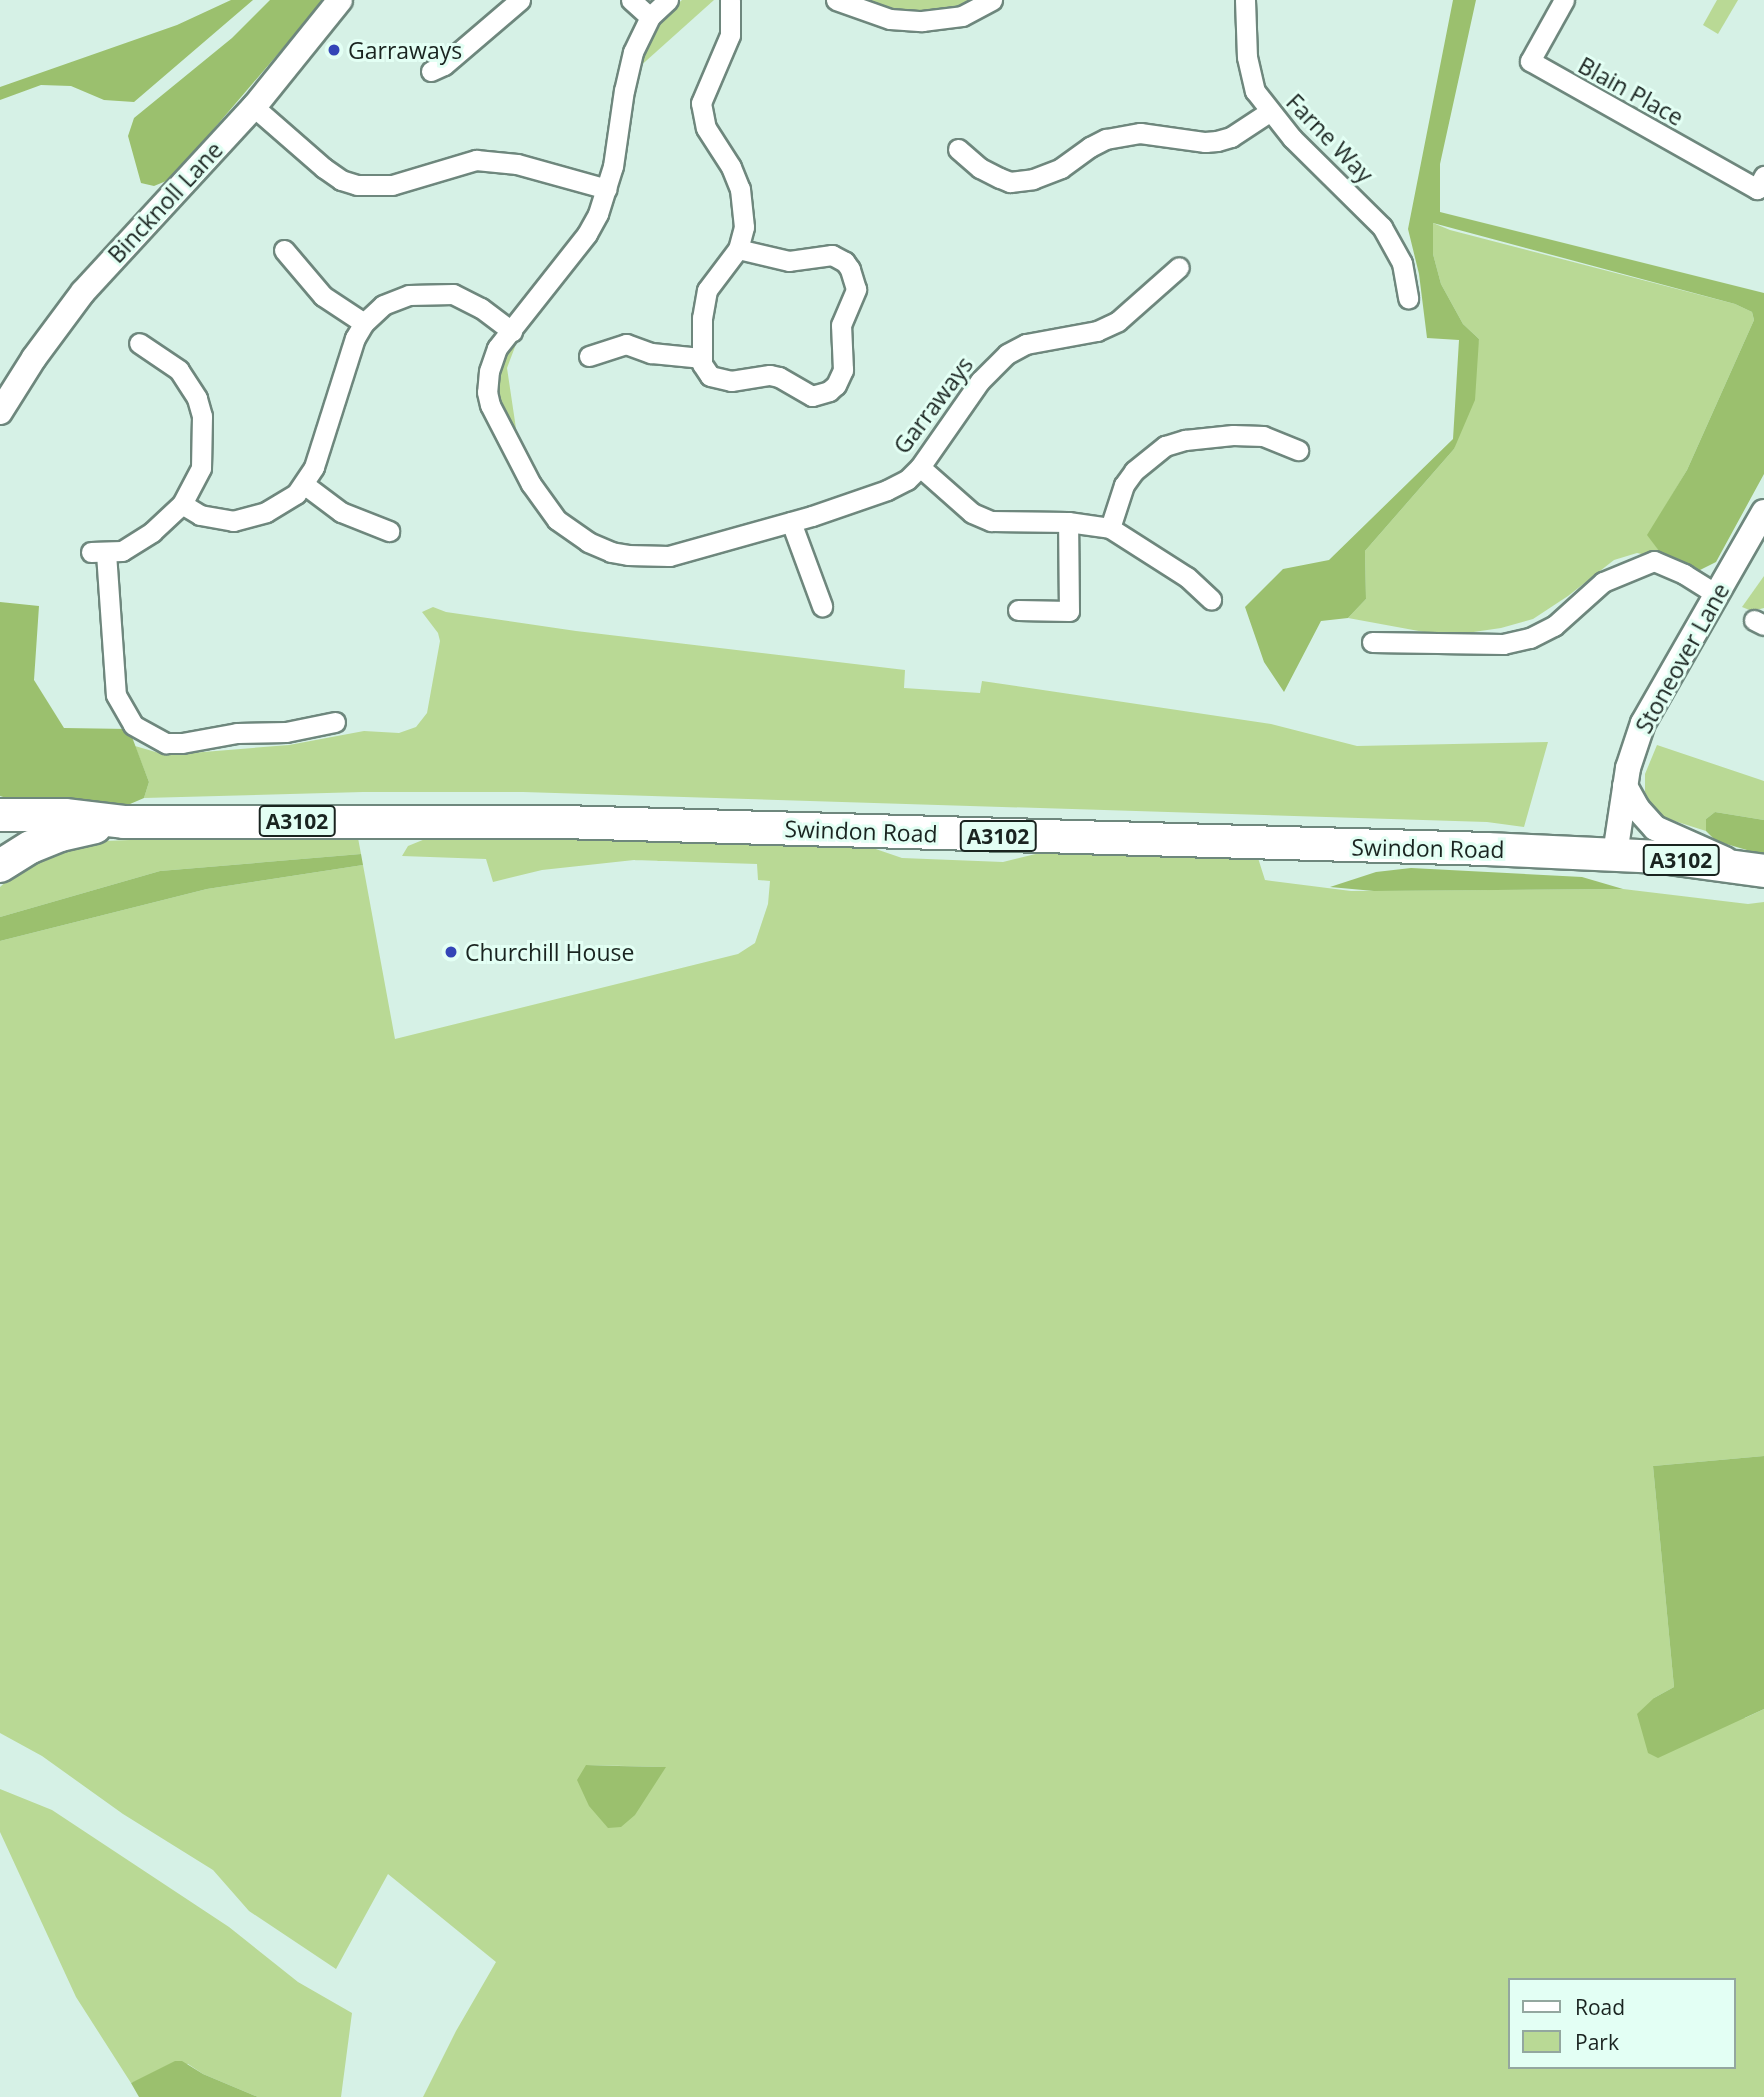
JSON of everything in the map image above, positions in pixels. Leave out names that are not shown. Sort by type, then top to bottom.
[{"type":"main road","name":"Swindon Road","points":[[0,815],[65,815],[124,822],[562,822],[1615,854],[1756,870]]},
{"type":"main road","name":"Swindon Road","points":[[0,866],[31,847],[61,835],[124,822]]},
{"type":"street","name":"Bincknoll Lane","points":[[0,412],[34,358],[92,282],[254,107],[340,0]]},
{"type":"street","points":[[431,71],[444,65],[520,0]]},
{"type":"street","points":[[631,0],[650,17]]},
{"type":"street","name":"Garraways","points":[[668,0],[650,17],[639,35],[627,70],[613,166],[607,188],[587,234],[497,348],[489,371],[487,392],[490,405],[544,505],[572,532],[611,552],[647,557],[680,553],[791,522],[887,490],[907,480],[920,467],[980,381],[1007,354],[1027,345],[1097,331],[1118,321],[1179,267]]},
{"type":"street","points":[[730,0],[730,35],[701,103],[706,128],[731,167],[740,189],[744,215],[738,249],[707,290],[701,358],[704,372],[709,376],[731,381],[779,376],[812,396],[829,391],[841,378],[844,361],[841,325],[855,299],[856,289],[845,262],[832,255],[776,260],[738,249]]},
{"type":"street","points":[[836,0],[890,19],[922,21],[962,16],[992,0]]},
{"type":"street","name":"Farne Way","points":[[1245,0],[1247,57],[1255,90],[1269,112],[1382,227],[1402,263],[1408,298]]},
{"type":"street","name":"Blain Place","points":[[1564,0],[1530,61],[1757,189],[1764,176]]},
{"type":"street","points":[[254,107],[324,168],[341,180],[357,185],[392,184],[476,160],[517,164],[607,188]]},
{"type":"street","points":[[958,149],[989,174],[1010,182],[1022,181],[1061,168],[1106,139],[1147,133],[1190,141],[1217,141],[1231,136],[1269,112]]},
{"type":"street","points":[[284,250],[323,296],[364,323]]},
{"type":"street","points":[[182,504],[200,515],[233,521],[266,512],[305,485],[314,467],[351,350],[364,323],[383,305],[394,299],[439,292],[466,299],[512,331]]},
{"type":"street","points":[[139,343],[179,370],[197,398],[202,416],[201,468],[182,504],[138,542],[122,551],[99,553],[116,695],[133,725],[160,740],[182,743],[237,733],[286,732],[335,722]]},
{"type":"street","points":[[589,356],[626,344],[651,353],[701,358]]},
{"type":"street","points":[[1110,527],[1124,485],[1134,471],[1165,446],[1185,440],[1233,435],[1263,436],[1298,450]]},
{"type":"street","points":[[920,467],[972,513],[991,521],[1068,522],[1110,527],[1186,577],[1211,599]]},
{"type":"street","points":[[305,485],[348,516],[388,531]]},
{"type":"street","name":"Stoneover Lane","points":[[1615,854],[1625,786],[1643,723],[1764,512]]},
{"type":"street","points":[[791,522],[822,606]]},
{"type":"street","points":[[1017,610],[1069,611],[1068,522]]},
{"type":"street","points":[[1372,642],[1503,644],[1530,638],[1554,626],[1603,582],[1654,561],[1684,573],[1716,594]]},
{"type":"street","points":[[1625,786],[1643,816],[1659,830],[1756,870]]},
{"type":"green space","points":[[231,0],[253,0],[134,102],[104,100],[71,86],[41,85],[0,100],[0,87],[177,25]]},
{"type":"green space","points":[[270,0],[324,0],[171,179],[154,186],[141,183],[128,136],[134,118],[232,38]]},
{"type":"green space","points":[[682,0],[714,0],[637,69],[651,33],[661,18]]},
{"type":"green space","points":[[836,0],[992,0],[949,19]]},
{"type":"green space","points":[[1453,0],[1476,0],[1440,164],[1440,212],[1764,293],[1764,474],[1716,562],[1698,571],[1665,559],[1647,535],[1687,470],[1754,320],[1752,312],[1735,304],[1433,223],[1433,254],[1441,284],[1463,324],[1479,339],[1475,400],[1454,449],[1365,551],[1366,599],[1348,618],[1321,621],[1284,692],[1264,662],[1245,607],[1283,569],[1329,560],[1453,439],[1459,340],[1427,338],[1419,274],[1408,229]]},
{"type":"green space","points":[[1717,0],[1738,0],[1718,34],[1703,25]]},
{"type":"green space","points":[[1433,223],[1450,230],[1735,304],[1752,312],[1754,320],[1687,470],[1648,535],[1665,559],[1637,553],[1614,560],[1533,619],[1501,628],[1446,636],[1348,618],[1366,599],[1365,551],[1454,449],[1479,339],[1463,324],[1441,284],[1433,254]]},
{"type":"green space","points":[[521,331],[507,368],[518,442],[498,400],[495,385],[503,357]]},
{"type":"green space","points":[[1764,576],[1764,608],[1752,611],[1742,607]]},
{"type":"green space","points":[[0,602],[39,606],[34,680],[64,728],[129,729],[149,782],[144,798],[123,807],[16,801],[0,796]]},
{"type":"green space","points":[[433,607],[446,612],[576,631],[905,670],[904,688],[980,693],[982,681],[1271,724],[1357,746],[1548,742],[1524,827],[1487,822],[523,792],[363,792],[144,798],[149,782],[135,746],[166,755],[289,745],[364,731],[399,733],[416,727],[427,713],[440,641],[438,633],[422,612]]},
{"type":"green space","points":[[1657,745],[1764,781],[1764,820],[1715,812],[1706,819],[1706,831],[1665,818],[1654,810],[1645,792],[1645,774]]},
{"type":"green space","points":[[1715,812],[1764,820],[1764,855],[1716,841],[1706,831],[1706,819]]},
{"type":"green space","points":[[638,835],[864,845],[902,858],[1003,862],[1048,851],[1258,858],[1265,880],[1351,891],[1623,889],[1748,904],[1764,902],[1764,1456],[1653,1466],[1674,1687],[1654,1698],[1745,1718],[1764,1709],[1764,2097],[423,2097],[456,2031],[496,1962],[388,1874],[336,1969],[249,1911],[213,1870],[123,1814],[42,1756],[0,1733],[0,941],[207,889],[363,865],[395,1039],[738,954],[755,943],[768,904],[770,881],[758,880],[757,864],[634,860],[542,870],[493,882],[486,859],[402,856],[408,846],[430,837]],"holes":[[[586,1765],[665,1767],[608,1827]]]},
{"type":"green space","points":[[226,836],[358,838],[361,854],[160,871],[0,917],[0,887],[23,866],[81,842]]},
{"type":"green space","points":[[361,854],[363,865],[207,889],[0,941],[0,917],[160,871]]},
{"type":"green space","points":[[1411,868],[1582,877],[1623,889],[1374,891],[1330,887],[1376,872]]},
{"type":"green space","points":[[1764,1456],[1764,1709],[1658,1758],[1648,1753],[1637,1714],[1654,1698],[1674,1687],[1653,1466]]},
{"type":"green space","points":[[586,1765],[666,1767],[635,1815],[621,1827],[608,1828],[589,1806],[577,1780]]},
{"type":"green space","points":[[0,1789],[52,1810],[229,1927],[298,1982],[352,2013],[341,2097],[258,2097],[203,2074],[188,2064],[131,2083],[76,1997],[0,1832]]},
{"type":"green space","points":[[175,2061],[182,2061],[203,2074],[258,2097],[139,2097],[131,2083]]},
{"type":"place","name":"Garraways","points":[[334,50]]},
{"type":"place","name":"Churchill House","points":[[451,952]]}]
